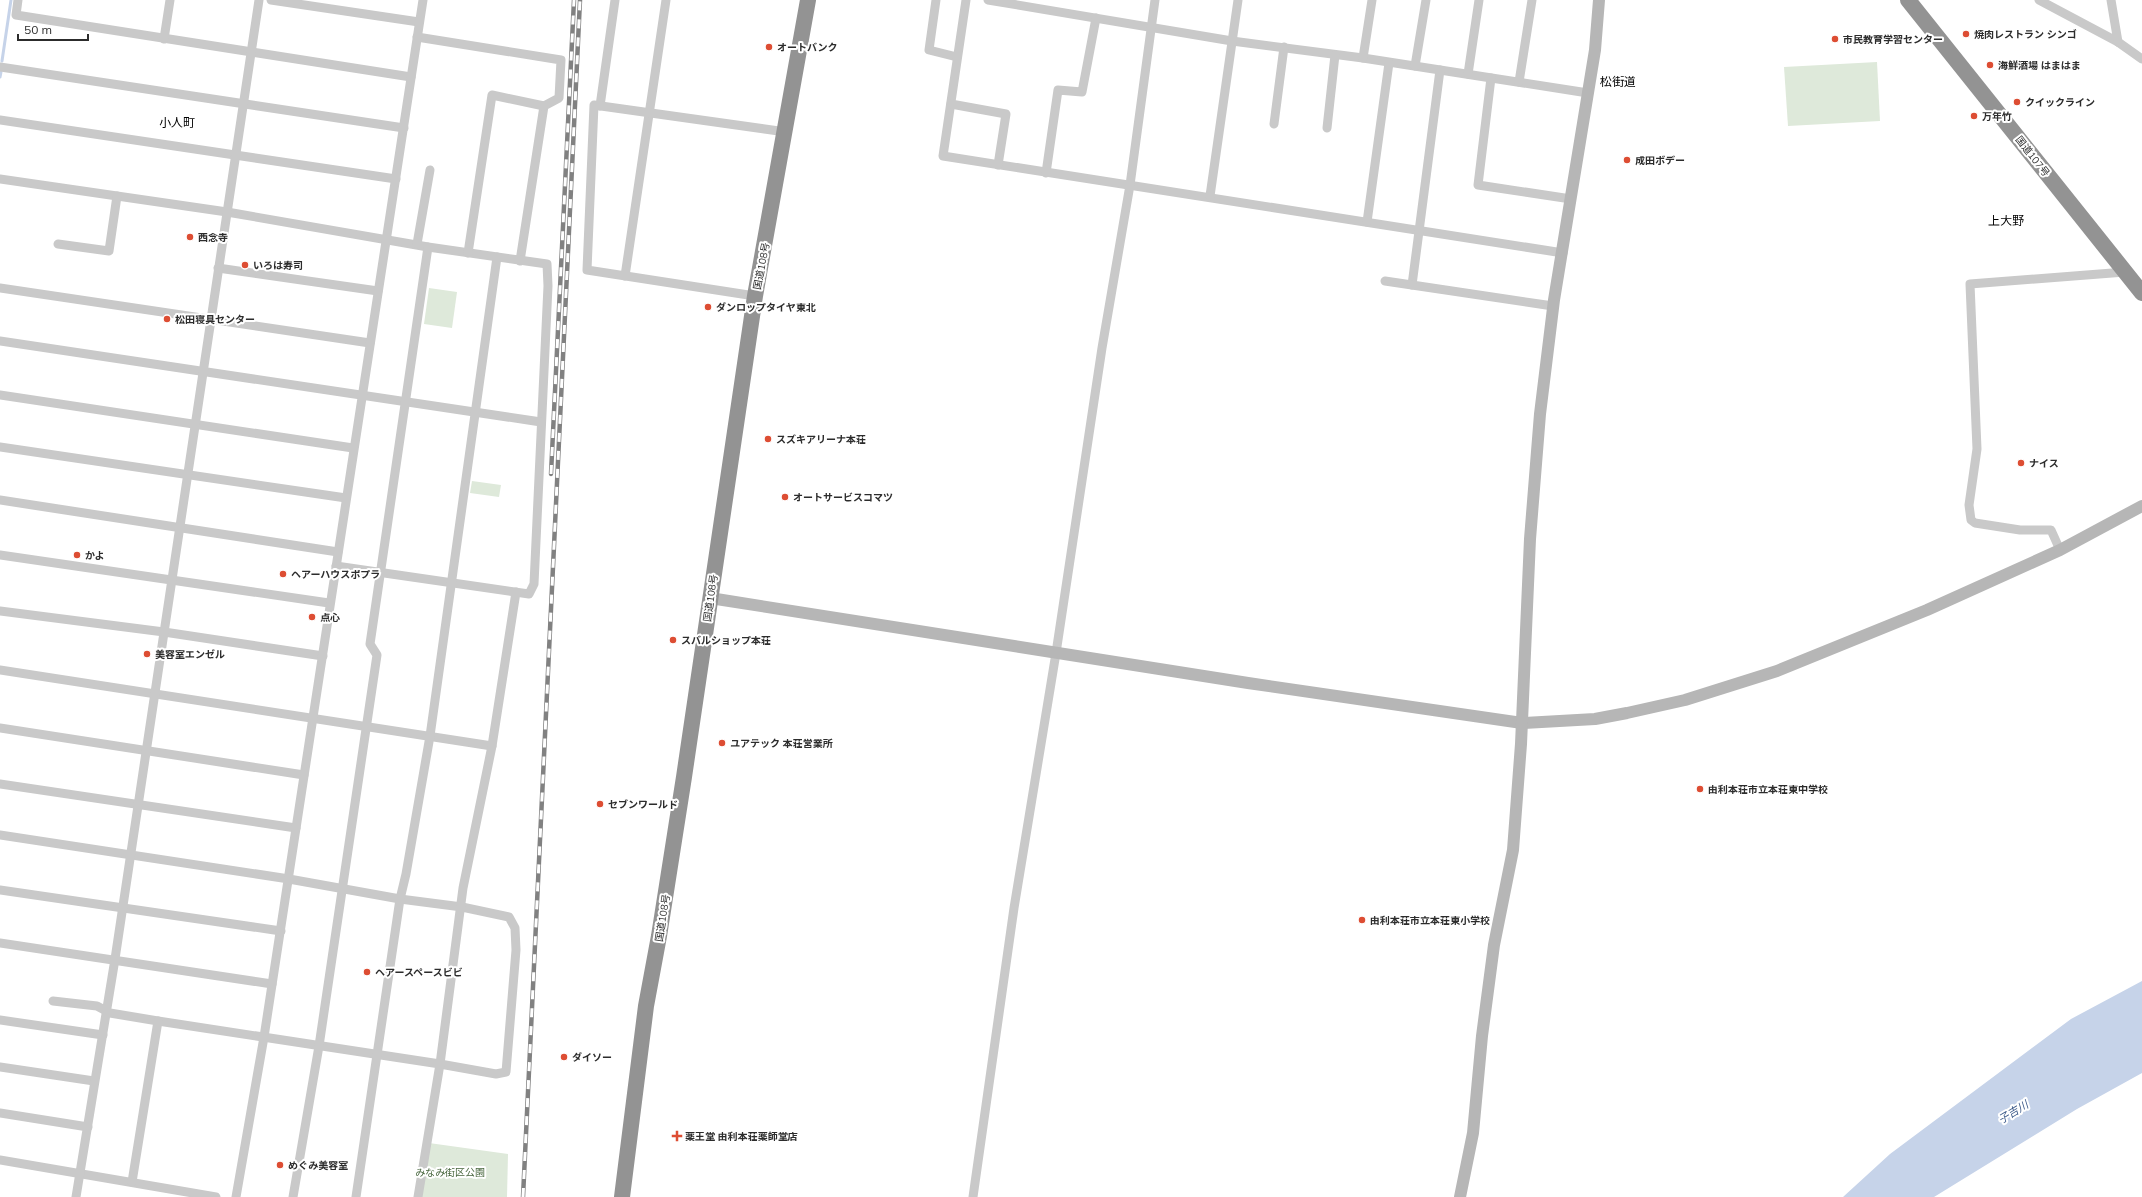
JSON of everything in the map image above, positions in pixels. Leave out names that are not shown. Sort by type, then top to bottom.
[{"type":"highway","name":"国道108号","points":[[622,1197],[646,1006],[662,920],[755,296],[786,132],[808,0]]},
{"type":"highway","name":"国道107号","points":[[1908,0],[2142,293]]},
{"type":"street","points":[[18,0],[16,15],[411,77]]},
{"type":"street","points":[[164,39],[170,0]]},
{"type":"street","points":[[76,1197],[115,959],[145,750],[260,0]]},
{"type":"street","points":[[271,0],[419,22]]},
{"type":"street","points":[[236,1197],[281,931],[314,717],[329,603],[336,566],[423,0]]},
{"type":"street","points":[[600,106],[615,0]]},
{"type":"street","points":[[625,276],[651,112],[666,0]]},
{"type":"street","points":[[936,0],[929,50],[957,58]]},
{"type":"street","points":[[966,0],[943,156],[1046,174],[1210,196],[1563,253]]},
{"type":"street","points":[[988,0],[1018,2],[1096,18],[1232,41],[1363,58],[1588,93]]},
{"type":"street","points":[[973,1197],[1007,954],[1056,653],[1102,348],[1130,185],[1155,0]]},
{"type":"street","points":[[1210,196],[1238,0]]},
{"type":"street","points":[[1363,58],[1372,0]]},
{"type":"street","points":[[1415,66],[1426,0]]},
{"type":"street","points":[[1468,74],[1479,0]]},
{"type":"street","points":[[1519,82],[1532,0]]},
{"type":"street","points":[[1460,1197],[1473,1133],[1482,1036],[1494,945],[1513,850],[1522,723],[1530,539],[1540,414],[1553,306],[1572,199],[1595,50],[1599,0]]},
{"type":"street","points":[[2039,0],[2118,42],[2142,59]]},
{"type":"street","points":[[2111,0],[2118,42]]},
{"type":"street","points":[[1046,174],[1058,90],[1082,92],[1096,18]]},
{"type":"street","points":[[417,37],[561,60],[559,98],[544,106],[492,95],[468,253]]},
{"type":"street","points":[[1274,124],[1284,47]]},
{"type":"street","points":[[1327,128],[1335,55]]},
{"type":"street","points":[[1367,222],[1388,63]]},
{"type":"street","points":[[0,67],[404,128]]},
{"type":"street","points":[[1412,285],[1440,70]]},
{"type":"street","points":[[1492,78],[1478,185],[1572,199]]},
{"type":"street","points":[[951,104],[1006,114],[998,165]]},
{"type":"street","points":[[755,296],[587,270],[594,105],[786,132]]},
{"type":"street","points":[[520,260],[544,106]]},
{"type":"street","points":[[0,120],[396,179]]},
{"type":"street","points":[[417,244],[430,170]]},
{"type":"street","points":[[0,179],[227,212],[428,247],[547,264],[548,286],[540,422],[534,584],[529,594],[336,566]]},
{"type":"street","points":[[58,244],[109,251],[117,196]]},
{"type":"street","points":[[293,1197],[319,1046],[377,655],[370,644],[428,247]]},
{"type":"street","points":[[356,1197],[400,899],[406,874],[430,736],[450,583],[497,257]]},
{"type":"street","points":[[218,268],[378,291]]},
{"type":"street","points":[[2060,550],[2051,530],[2020,530],[1975,523],[1970,515],[1968,505],[1977,449],[1970,284],[2125,272]]},
{"type":"street","points":[[1385,281],[1553,306]]},
{"type":"street","points":[[0,288],[370,343]]},
{"type":"street","points":[[0,341],[362,395],[405,403],[540,422]]},
{"type":"street","points":[[0,395],[353,448]]},
{"type":"street","points":[[0,447],[188,476],[346,498]]},
{"type":"street","points":[[0,500],[180,529],[338,552]]},
{"type":"street","points":[[710,598],[1056,653],[1522,723],[1595,719],[1627,713],[1733,686],[1777,671],[1927,610],[2060,550],[2142,506]]},
{"type":"street","points":[[0,555],[329,603]]},
{"type":"street","points":[[418,1197],[440,1064],[462,907],[463,888],[492,746],[516,592]]},
{"type":"street","points":[[0,611],[164,632],[322,656]]},
{"type":"street","points":[[0,670],[314,717],[366,728],[492,746]]},
{"type":"street","points":[[0,728],[304,775]]},
{"type":"street","points":[[0,784],[296,828]]},
{"type":"street","points":[[0,835],[289,879],[400,899],[462,907],[509,917],[515,928],[516,950],[506,1072],[496,1074],[378,1054],[158,1021],[110,1012],[97,1006],[53,1001]]},
{"type":"street","points":[[0,890],[281,931]]},
{"type":"street","points":[[0,943],[115,959],[272,984]]},
{"type":"street","points":[[0,1020],[103,1035]]},
{"type":"street","points":[[132,1182],[158,1021]]},
{"type":"street","points":[[0,1067],[94,1081]]},
{"type":"street","points":[[0,1113],[88,1127]]},
{"type":"street","points":[[0,1160],[132,1182],[182,1194],[216,1197]]},
{"type":"green space","points":[[1877,62],[1880,121],[1788,126],[1784,67]]},
{"type":"green space","points":[[429,288],[457,292],[452,328],[424,324]]},
{"type":"green space","points":[[472,481],[501,485],[499,497],[470,493]]},
{"type":"green space","name":"みなみ街区公園","points":[[429,1143],[508,1154],[507,1197],[421,1197]]},
{"type":"water","name":"子吉川","points":[[2142,981],[2142,1073],[2077,1109],[1934,1197],[1843,1197],[1890,1154],[2071,1019]]},
{"type":"waterway","points":[[2,61],[11,0]]},
{"type":"waterway","points":[[0,77],[1,72]]},
{"type":"railway","points":[[551,474],[574,0]]},
{"type":"railway","points":[[523,1197],[580,0]]},
{"type":"place","name":"焼肉レストラン シンゴ","points":[[1966,34]]},
{"type":"place","name":"市民教育学習センター","points":[[1835,39]]},
{"type":"place","name":"オートバンク","points":[[769,47]]},
{"type":"place","name":"海鮮酒場 はまはま","points":[[1990,65]]},
{"type":"place","name":"クイックライン","points":[[2017,102]]},
{"type":"place","name":"万年竹","points":[[1974,116]]},
{"type":"place","name":"成田ボデー","points":[[1627,160]]},
{"type":"place","name":"西念寺","points":[[190,237]]},
{"type":"place","name":"いろは寿司","points":[[245,265]]},
{"type":"place","name":"ダンロップタイヤ東北","points":[[708,307]]},
{"type":"place","name":"松田寝具センター","points":[[167,319]]},
{"type":"place","name":"スズキアリーナ本荘","points":[[768,439]]},
{"type":"place","name":"ナイス","points":[[2021,463]]},
{"type":"place","name":"オートサービスコマツ","points":[[785,497]]},
{"type":"place","name":"かよ","points":[[77,555]]},
{"type":"place","name":"ヘアーハウスポプラ","points":[[283,574]]},
{"type":"place","name":"点心","points":[[312,617]]},
{"type":"place","name":"スバルショップ本荘","points":[[673,640]]},
{"type":"place","name":"美容室エンゼル","points":[[147,654]]},
{"type":"place","name":"ユアテック 本荘営業所","points":[[722,743]]},
{"type":"place","name":"由利本荘市立本荘東中学校","points":[[1700,789]]},
{"type":"place","name":"セブンワールド","points":[[600,804]]},
{"type":"place","name":"由利本荘市立本荘東小学校","points":[[1362,920]]},
{"type":"place","name":"ヘアースペースビビ","points":[[367,972]]},
{"type":"place","name":"ダイソー","points":[[564,1057]]},
{"type":"place","name":"薬王堂 由利本荘薬師堂店","points":[[677,1136]]},
{"type":"place","name":"めぐみ美容室","points":[[280,1165]]},
{"type":"district","name":"松街道","points":[[1618,82]]},
{"type":"district","name":"小人町","points":[[177,123]]},
{"type":"district","name":"上大野","points":[[2006,221]]}]
